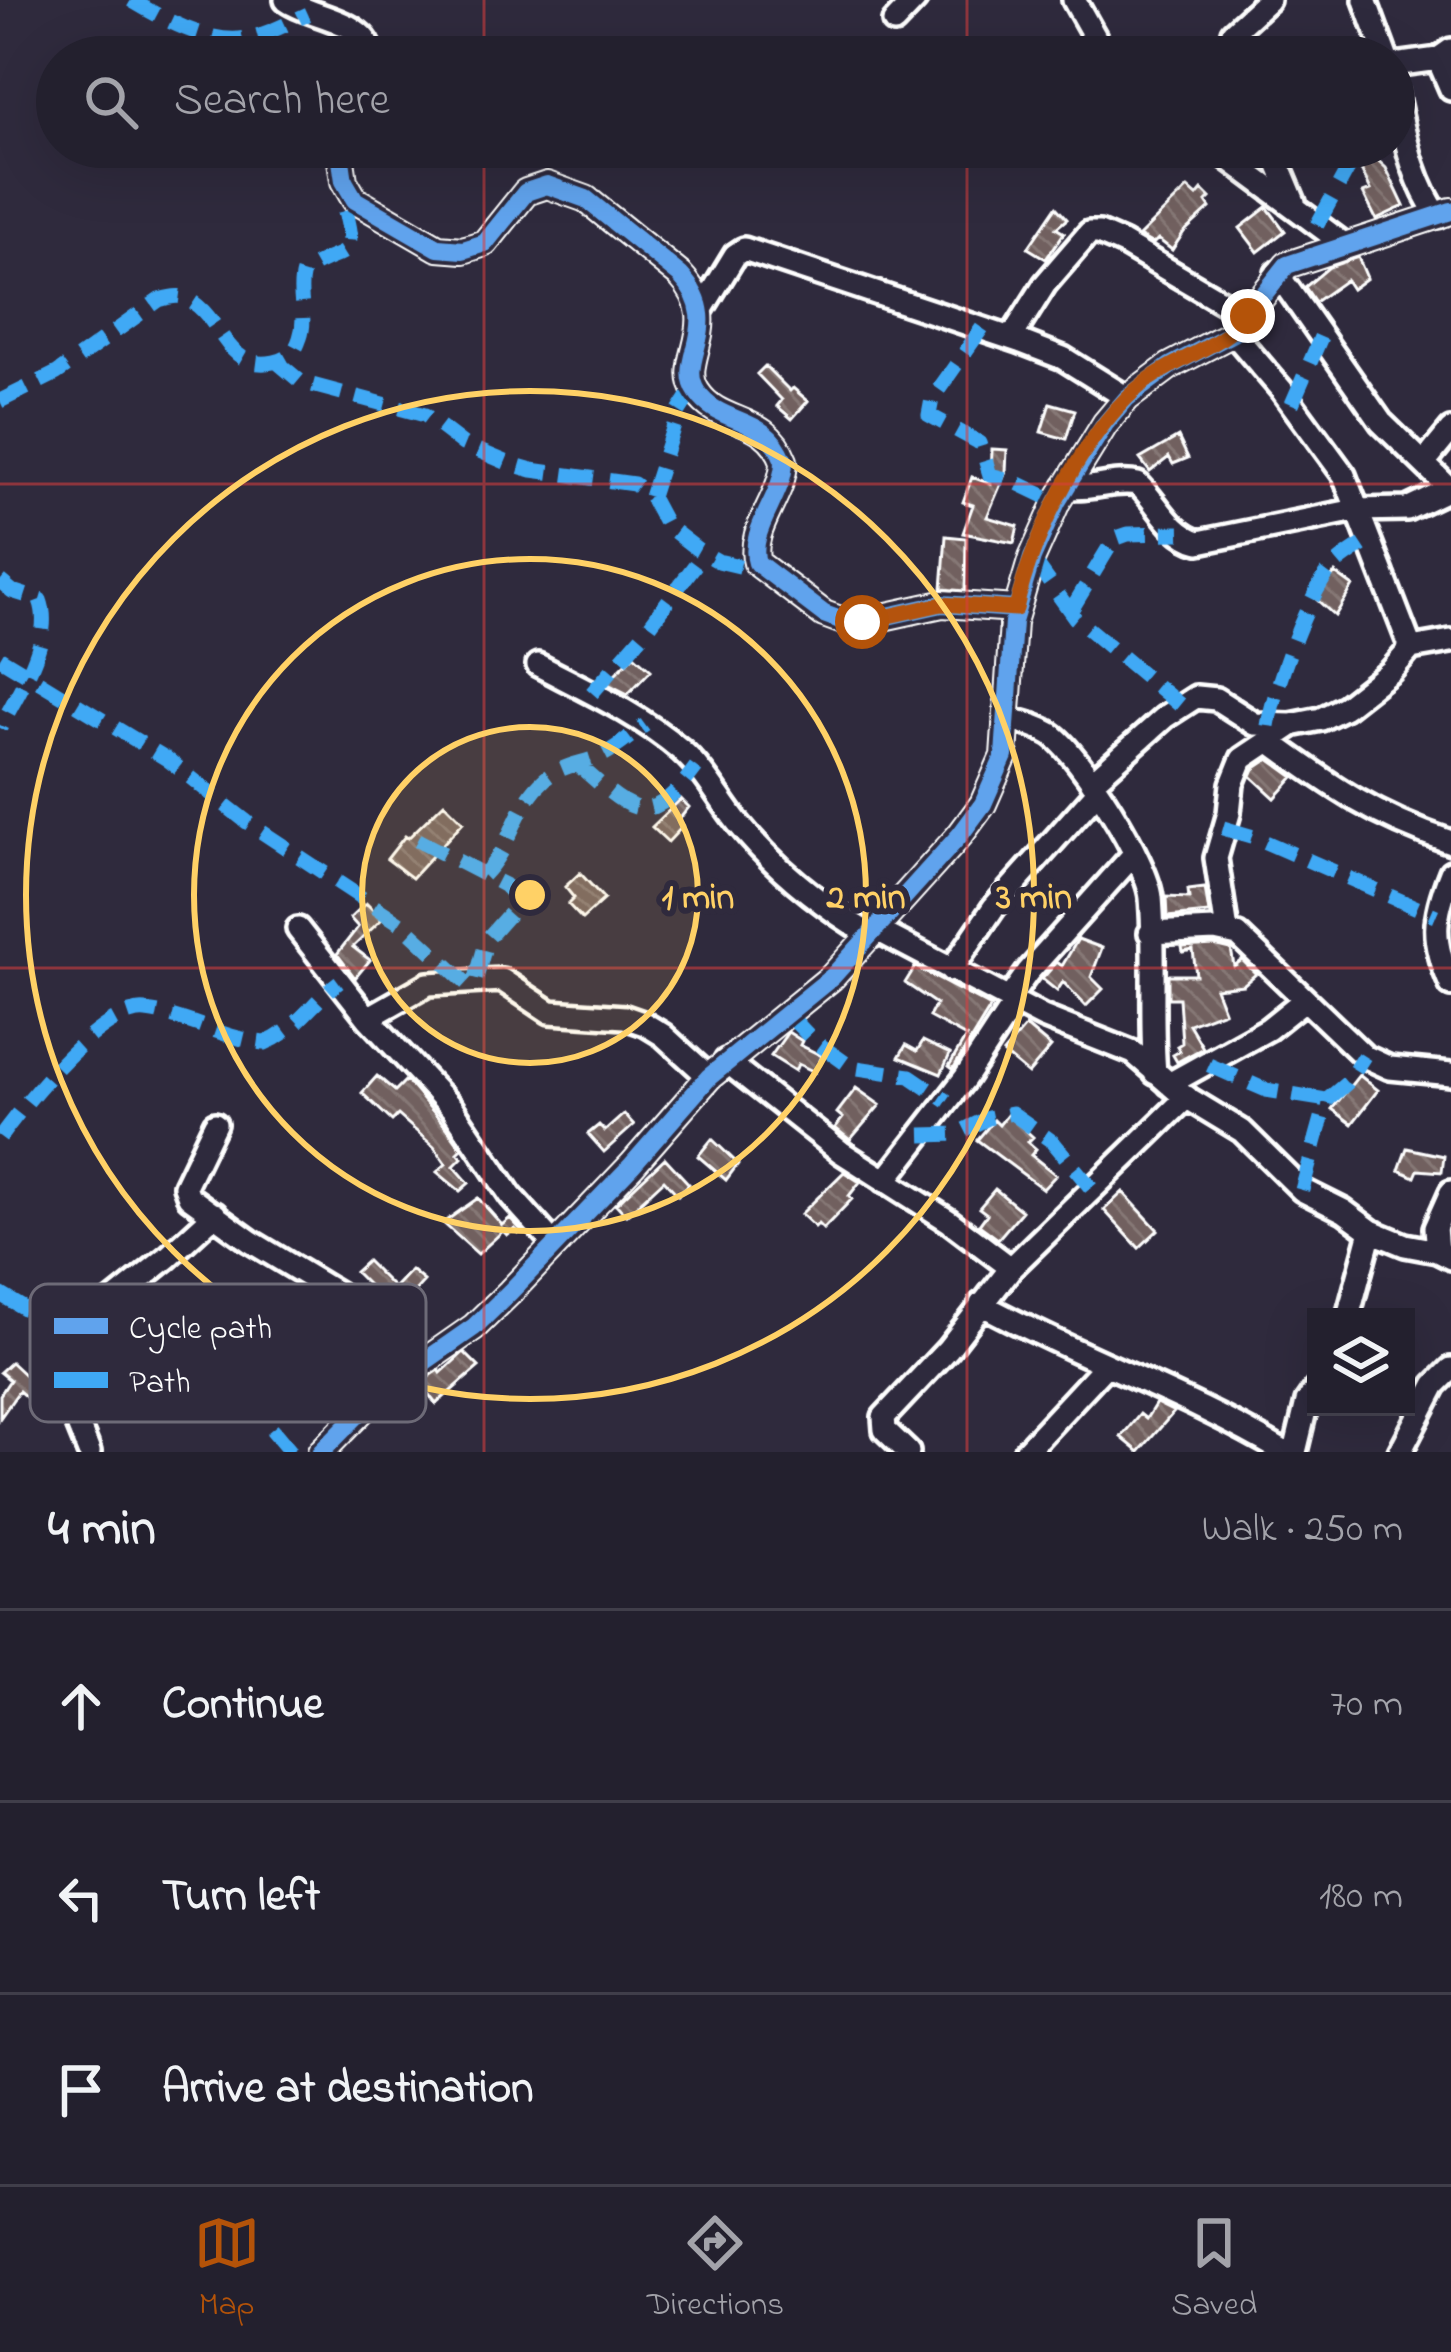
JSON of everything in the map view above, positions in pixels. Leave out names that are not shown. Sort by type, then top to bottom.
[{"type":"street","points":[[286,0],[363,36]]},
{"type":"street","points":[[894,22],[915,0]]},
{"type":"street","points":[[1074,0],[1094,36]]},
{"type":"street","points":[[1233,36],[1268,0]]},
{"type":"street","points":[[1365,0],[1378,36]]},
{"type":"street","points":[[1415,61],[1445,55],[1451,89]]},
{"type":"street","points":[[342,168],[355,200],[438,248],[464,250],[484,243],[526,192],[535,188],[548,185],[575,194],[668,264],[693,289],[702,309]]},
{"type":"street","points":[[1243,168],[1345,245]]},
{"type":"street","points":[[1280,168],[1296,207]]},
{"type":"street","points":[[1414,168],[1426,200],[1444,214]]},
{"type":"street","points":[[426,1358],[474,1328],[632,1165],[717,1069],[819,988],[875,933],[983,804],[1004,756],[1016,609],[1032,558],[1066,487],[1127,398],[1240,325],[1277,273],[1302,258],[1444,214]]},
{"type":"street","points":[[1011,338],[1045,284],[1089,233],[1121,243],[1240,325],[1344,475],[1411,648]]},
{"type":"street","points":[[1016,609],[942,604],[851,624],[824,614],[758,563],[755,545],[779,490],[784,461],[765,431],[716,409],[694,388],[702,309],[735,254],[744,249],[1064,358],[1127,398]]},
{"type":"street","points":[[1066,487],[1090,490],[1124,482],[1138,484],[1180,533],[1198,542],[1356,510],[1407,509],[1450,490],[1381,422],[1277,273]]},
{"type":"street","points":[[1424,463],[1451,430]]},
{"type":"street","points":[[951,970],[994,907],[1095,786],[1165,717],[1196,698],[1216,699],[1255,724],[1292,725],[1321,719],[1346,707],[1411,648],[1451,640]]},
{"type":"street","points":[[538,665],[610,703],[683,752],[741,826],[833,912],[1011,1001],[1126,1049],[1242,1131],[1302,1190],[1371,1231],[1444,1254]]},
{"type":"street","points":[[1007,719],[1050,734],[1095,786],[1134,854],[1151,895],[1150,933],[1171,1085]]},
{"type":"street","points":[[1227,931],[1217,845],[1232,784],[1242,759],[1292,725]]},
{"type":"street","points":[[1268,740],[1354,802],[1451,842]]},
{"type":"street","points":[[885,1180],[965,1078],[1028,972],[1134,854]]},
{"type":"street","points":[[1451,872],[1436,916],[1435,937],[1451,985]]},
{"type":"street","points":[[298,929],[368,1018],[452,1108],[511,1196],[555,1244]]},
{"type":"street","points":[[1150,933],[1227,931],[1248,944],[1364,1056],[1390,1068],[1451,1074]]},
{"type":"street","points":[[368,1018],[428,984],[502,980],[550,1012],[625,1017],[646,1024],[949,1221],[1010,1268]]},
{"type":"street","points":[[908,1452],[885,1430],[884,1417],[948,1348],[1010,1268],[1171,1085],[1268,1029],[1303,1000]]},
{"type":"street","points":[[215,1124],[185,1192],[250,1241],[321,1284]]},
{"type":"street","points":[[1444,1254],[1436,1228],[1451,1192]]},
{"type":"street","points":[[134,1284],[215,1214]]},
{"type":"street","points":[[1350,1308],[1371,1231]]},
{"type":"street","points":[[981,1304],[1043,1338],[1224,1418],[1284,1452]]},
{"type":"street","points":[[1025,1452],[1106,1365]]},
{"type":"street","points":[[1400,1452],[1436,1385],[1451,1369]]},
{"type":"street","points":[[1295,1452],[1307,1401]]},
{"type":"street","points":[[78,1422],[89,1452]]},
{"type":"street","points":[[321,1452],[350,1422]]},
{"type":"building","points":[[1360,168],[1386,168],[1404,206],[1376,219],[1363,193],[1371,190]]},
{"type":"building","points":[[1188,188],[1197,196],[1202,190],[1210,198],[1206,202],[1210,208],[1172,250],[1158,239],[1153,244],[1139,236]]},
{"type":"building","points":[[1056,207],[1067,219],[1056,228],[1064,233],[1046,259],[1028,248]]},
{"type":"building","points":[[1267,207],[1285,231],[1258,252],[1240,228]]},
{"type":"building","points":[[1358,257],[1367,278],[1352,289],[1346,280],[1315,302],[1305,287],[1329,267]]},
{"type":"building","points":[[765,366],[790,391],[793,388],[808,401],[792,419],[777,406],[782,400],[757,374]]},
{"type":"building","points":[[1050,403],[1075,410],[1066,439],[1041,432]]},
{"type":"building","points":[[1178,437],[1188,458],[1173,464],[1169,457],[1150,472],[1140,459]]},
{"type":"building","points":[[992,449],[1007,450],[1006,472],[987,517],[1018,526],[1014,543],[963,533],[973,505],[963,502],[972,477],[991,484]]},
{"type":"building","points":[[946,536],[966,538],[965,591],[942,589]]},
{"type":"building","points":[[1335,573],[1353,586],[1335,616],[1315,598]]},
{"type":"building","points":[[634,655],[651,670],[628,694],[606,683]]},
{"type":"building","points":[[1269,759],[1294,777],[1275,798],[1251,776]]},
{"type":"building","points":[[681,799],[689,807],[678,821],[683,826],[668,842],[652,827]]},
{"type":"building","points":[[444,803],[463,822],[412,878],[387,859],[405,836]]},
{"type":"building","points":[[580,873],[604,899],[582,919],[568,904],[574,898],[565,887]]},
{"type":"building","points":[[1205,888],[1209,913],[1167,917],[1166,897],[1189,898],[1188,890]]},
{"type":"building","points":[[366,903],[382,919],[353,947],[370,960],[355,978],[337,954],[358,927],[350,918]]},
{"type":"building","points":[[1078,939],[1102,948],[1091,977],[1103,989],[1086,1006],[1063,982],[1057,991],[1042,979],[1057,962],[1062,966]]},
{"type":"building","points":[[1182,947],[1231,949],[1234,966],[1242,960],[1256,974],[1243,985],[1215,988],[1224,1011],[1189,1024],[1203,1048],[1177,1062],[1173,1055],[1182,1043],[1179,998],[1168,998],[1168,975],[1196,975],[1193,950],[1183,952]]},
{"type":"building","points":[[915,967],[991,1007],[953,1069],[949,1066],[966,1037],[929,1017],[936,1004],[905,983]]},
{"type":"building","points":[[1026,1026],[1051,1047],[1028,1074],[1003,1053]]},
{"type":"building","points":[[788,1032],[802,1041],[800,1045],[822,1056],[815,1072],[798,1064],[795,1071],[771,1056]]},
{"type":"building","points":[[923,1041],[950,1054],[941,1074],[899,1057],[906,1045],[917,1051]]},
{"type":"building","points":[[1359,1075],[1378,1090],[1352,1124],[1332,1109]]},
{"type":"building","points":[[377,1076],[395,1091],[406,1080],[448,1129],[462,1149],[458,1153],[462,1158],[454,1166],[469,1183],[460,1191],[437,1172],[446,1164],[434,1147],[398,1115],[392,1121],[362,1093]]},
{"type":"building","points":[[856,1088],[880,1105],[850,1140],[835,1128],[843,1118],[837,1113]]},
{"type":"building","points":[[624,1114],[634,1125],[604,1152],[588,1134],[599,1125],[605,1131]]},
{"type":"building","points":[[1008,1114],[1033,1137],[1028,1142],[1036,1149],[1031,1155],[1056,1175],[1043,1189],[977,1140],[994,1120],[999,1125]]},
{"type":"building","points":[[712,1139],[738,1164],[726,1180],[698,1156]]},
{"type":"building","points":[[1407,1148],[1444,1156],[1442,1172],[1418,1170],[1415,1177],[1399,1170]]},
{"type":"building","points":[[665,1158],[689,1184],[678,1195],[664,1180],[626,1215],[616,1204]]},
{"type":"building","points":[[844,1172],[860,1182],[849,1196],[852,1199],[823,1229],[818,1224],[815,1227],[801,1214]]},
{"type":"building","points":[[995,1189],[1022,1211],[998,1239],[979,1225],[987,1214],[979,1208]]},
{"type":"building","points":[[1123,1192],[1158,1230],[1139,1248],[1104,1210]]},
{"type":"building","points":[[478,1198],[502,1225],[510,1218],[522,1231],[515,1229],[507,1235],[503,1231],[478,1254],[443,1223]]},
{"type":"building","points":[[367,1261],[390,1284],[367,1284],[355,1272]]},
{"type":"building","points":[[411,1270],[424,1281],[421,1284],[398,1284]]},
{"type":"building","points":[[464,1352],[479,1367],[436,1404],[426,1391],[426,1379],[441,1373]]},
{"type":"building","points":[[11,1362],[30,1380],[30,1401],[19,1391],[0,1418],[0,1395],[10,1380],[0,1372]]},
{"type":"building","points":[[1156,1403],[1174,1412],[1139,1452],[1121,1437],[1140,1414],[1146,1419]]},
{"type":"marked path","points":[[131,0],[211,36]]},
{"type":"marked path","points":[[254,36],[308,14]]},
{"type":"marked path","points":[[1317,225],[1348,168]]},
{"type":"marked path","points":[[0,401],[57,373],[159,300],[173,296],[199,307],[244,359],[257,363],[288,357],[302,330],[303,273],[349,246],[343,205],[350,191]]},
{"type":"marked path","points":[[982,328],[932,399],[929,415],[980,443],[990,475],[1057,502]]},
{"type":"marked path","points":[[1292,404],[1321,337]]},
{"type":"marked path","points":[[276,361],[301,382],[425,415],[463,444],[508,463],[634,484],[651,497],[666,525],[697,549],[718,561],[764,572]]},
{"type":"marked path","points":[[651,497],[678,413],[694,388]]},
{"type":"marked path","points":[[1070,612],[1114,539],[1128,534],[1180,533]]},
{"type":"marked path","points":[[1268,726],[1284,668],[1313,598],[1332,568],[1370,540]]},
{"type":"marked path","points":[[592,693],[704,553]]},
{"type":"marked path","points":[[1032,558],[1075,618],[1180,705]]},
{"type":"marked path","points":[[0,581],[12,591],[40,600],[43,615],[32,666],[0,728]]},
{"type":"marked path","points":[[0,658],[167,759],[247,822],[404,926],[467,984]]},
{"type":"marked path","points":[[483,875],[501,852],[526,801],[545,779],[604,754],[645,725]]},
{"type":"marked path","points":[[576,763],[611,793],[638,808],[664,801],[696,767]]},
{"type":"marked path","points":[[1223,828],[1436,916]]},
{"type":"marked path","points":[[417,840],[504,885],[517,898],[517,905],[487,939],[475,982]]},
{"type":"marked path","points":[[0,1137],[66,1059],[108,1024],[128,1014],[161,1014],[265,1043],[286,1031],[339,982]]},
{"type":"marked path","points":[[788,1014],[813,1040],[851,1067],[910,1076],[947,1101]]},
{"type":"marked path","points":[[1302,1190],[1327,1100],[1347,1083],[1364,1056]]},
{"type":"marked path","points":[[1209,1065],[1266,1090],[1327,1100]]},
{"type":"marked path","points":[[921,1135],[956,1134],[988,1118],[1012,1113],[1053,1142],[1091,1188]]},
{"type":"marked path","points":[[0,1294],[30,1312]]},
{"type":"marked path","points":[[266,1422],[291,1452]]},
{"type":"cycle path","points":[[342,168],[355,200],[438,248],[463,250],[485,243],[526,192],[547,185],[586,199],[680,275],[699,310],[692,367],[697,392],[718,411],[766,435],[784,461],[757,538],[757,563],[824,614],[851,624],[942,604],[1016,609]]},
{"type":"cycle path","points":[[426,1360],[474,1327],[510,1292],[709,1077],[832,977],[983,804],[1004,756],[1013,622],[1032,558],[1057,502],[1105,424],[1127,398],[1170,366],[1233,333],[1287,265],[1451,211]]},
{"type":"cycle path","points":[[321,1452],[350,1422]]},
{"type":"route","points":[[862,622],[942,604],[1016,609],[1057,502],[1105,424],[1145,382],[1233,333],[1248,316]]}]
